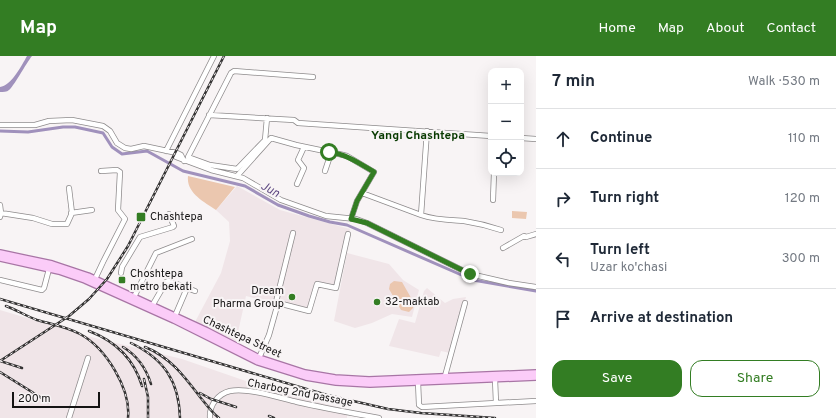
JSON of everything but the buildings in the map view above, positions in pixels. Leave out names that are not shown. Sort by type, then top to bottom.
[{"type":"main road","name":"Chashtepa Street","points":[[0,253],[52,264],[95,280],[175,316],[259,358],[305,373],[370,384],[495,379],[536,373]]},
{"type":"main road","name":"Chashtepa Street","points":[[0,258],[49,268],[85,280],[180,323],[268,366],[317,380],[349,381],[445,376],[526,375],[536,377]]},
{"type":"street","points":[[166,151],[214,56]]},
{"type":"street","points":[[185,160],[229,76],[234,71],[313,77]]},
{"type":"street","points":[[209,115],[294,120],[298,123],[488,136]]},
{"type":"street","points":[[0,125],[35,125],[49,121],[72,120],[103,126],[110,131],[117,143],[125,148],[131,149],[144,146],[177,153],[185,160],[237,170],[265,140],[267,118]]},
{"type":"street","points":[[421,215],[427,131]]},
{"type":"street","points":[[237,176],[271,138],[347,156],[374,172],[357,201],[351,219]]},
{"type":"street","points":[[524,138],[536,139]]},
{"type":"street","points":[[297,184],[304,168],[298,160],[304,147]]},
{"type":"street","points":[[325,171],[331,153]]},
{"type":"street","points":[[176,157],[211,170],[237,176],[261,187],[281,200],[297,206],[326,216],[351,219],[367,223],[470,274],[509,283],[536,287]]},
{"type":"street","points":[[95,280],[125,219],[118,210],[119,171],[100,171]]},
{"type":"street","points":[[493,200],[494,176]]},
{"type":"street","points":[[0,205],[1,215],[33,218],[52,224],[67,224],[71,213],[69,188]]},
{"type":"street","points":[[362,192],[421,215],[438,219],[465,221],[501,230]]},
{"type":"street","points":[[71,213],[92,210]]},
{"type":"street","points":[[121,272],[122,267],[140,237],[174,226],[169,214]]},
{"type":"street","points":[[259,358],[269,335],[278,303],[276,302],[293,234]]},
{"type":"street","points":[[278,303],[309,311],[317,284],[336,288],[348,234]]},
{"type":"street","points":[[503,248],[524,236],[526,237],[536,234]]},
{"type":"street","points":[[134,297],[156,253],[192,239]]},
{"type":"street","points":[[0,280],[42,290],[44,288],[49,268]]},
{"type":"street","points":[[152,306],[166,282],[169,281],[195,292]]},
{"type":"street","points":[[175,316],[187,288]]},
{"type":"street","points":[[445,376],[465,303]]},
{"type":"street","points":[[69,418],[88,358]]},
{"type":"street","points":[[495,379],[496,403]]},
{"type":"street","points":[[418,382],[419,405],[421,407],[536,401]]},
{"type":"street","name":"Charbog 2nd passage","points":[[210,418],[209,414],[217,398],[228,392],[236,390],[379,418]]},
{"type":"shaded area","points":[[27,56],[32,56],[11,88],[5,92],[0,92],[0,87],[4,86],[12,79]]},
{"type":"shaded area","points":[[188,176],[235,187],[216,210],[201,200],[193,192],[188,182]]},
{"type":"shaded area","points":[[237,186],[280,210],[350,229],[335,287],[320,287],[309,312],[246,296],[236,341],[195,322],[221,273],[230,241],[229,222],[216,210]]},
{"type":"shaded area","points":[[512,211],[527,212],[526,219],[512,218]]},
{"type":"shaded area","name":"32-maktab","points":[[347,253],[389,264],[403,280],[419,290],[412,317],[392,314],[372,323],[355,328],[334,321]]},
{"type":"shaded area","points":[[394,281],[402,282],[414,303],[413,308],[409,312],[401,310],[389,289],[390,284]]},
{"type":"shaded area","points":[[427,288],[445,303],[453,299],[466,297],[450,353],[441,351],[439,357],[389,346],[399,319],[415,323],[424,291]]},
{"type":"shaded area","points":[[0,310],[87,336],[182,359],[281,393],[342,408],[347,413],[347,418],[0,418]]},
{"type":"waterway","name":"Jun","points":[[0,131],[28,132],[63,127],[75,127],[103,133],[112,147],[122,154],[147,151],[183,171],[245,186],[278,205],[309,216],[347,225],[473,280],[536,291]]},
{"type":"railway","points":[[0,361],[69,316],[89,299],[107,279],[128,246],[224,56]]},
{"type":"railway","points":[[0,299],[327,395],[388,409],[421,413],[495,418]]},
{"type":"railway","points":[[6,306],[37,320],[80,334],[90,340],[107,359],[121,382],[128,407],[128,418]]},
{"type":"railway","points":[[89,331],[107,340],[129,359],[142,386]]},
{"type":"railway","points":[[131,343],[143,349],[152,356],[168,373],[177,393],[180,418]]},
{"type":"railway","points":[[123,347],[133,354],[141,363],[151,384]]},
{"type":"railway","points":[[145,347],[162,356],[176,368],[211,411],[219,418]]},
{"type":"railway","points":[[0,361],[22,368]]},
{"type":"railway","points":[[0,372],[48,402]]},
{"type":"railway","points":[[144,379],[148,397],[148,418]]},
{"type":"railway","points":[[200,393],[211,399],[236,407]]},
{"type":"railway","points":[[269,416],[274,418]]},
{"type":"place","name":"Chashtepa","points":[[141,217]]},
{"type":"place","name":"Choshtepa metro bekati","points":[[122,280]]},
{"type":"place","name":"Dream Pharma Group","points":[[292,297]]},
{"type":"place","name":"32-maktab","points":[[377,302]]},
{"type":"district","name":"Yangi Chashtepa","points":[[418,136]]},
{"type":"route","points":[[329,152],[347,156],[374,172],[357,201],[351,219],[356,219],[367,223],[470,274]]}]
